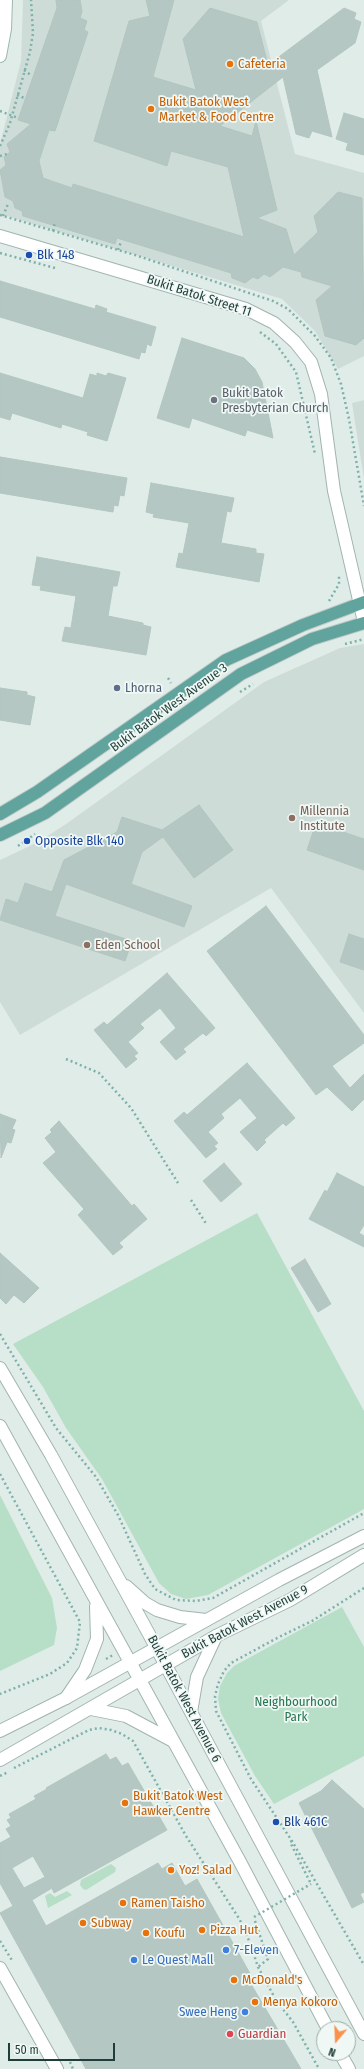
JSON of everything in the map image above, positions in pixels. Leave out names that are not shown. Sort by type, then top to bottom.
[{"type":"main road","name":"Bukit Batok West Avenue 3","points":[[0,814],[37,792],[226,660],[303,625],[362,603]]},
{"type":"main road","name":"Bukit Batok West Avenue 3","points":[[0,835],[44,813],[241,674],[312,639],[364,622]]},
{"type":"street","points":[[0,56],[5,29],[6,0]]},
{"type":"street","name":"Bukit Batok Street 11","points":[[0,236],[246,309],[274,323],[295,342],[310,362],[321,394],[334,492],[362,603],[364,622]]},
{"type":"street","name":"Bukit Batok West Avenue 6","points":[[0,1368],[51,1455],[157,1648],[165,1666],[362,2028]]},
{"type":"street","points":[[0,1426],[174,1742],[324,2021]]},
{"type":"street","name":"Bukit Batok West Avenue 9","points":[[0,1731],[66,1698],[206,1620],[364,1536]]},
{"type":"street","name":"Bukit Batok West Avenue 9","points":[[0,1760],[216,1636],[290,1600],[364,1554]]},
{"type":"street","points":[[120,1582],[145,1603],[157,1610],[180,1617],[206,1620]]},
{"type":"street","points":[[66,1698],[85,1670],[98,1639],[95,1600]]},
{"type":"street","points":[[191,1712],[197,1677],[216,1636]]},
{"type":"street","points":[[91,1709],[126,1716],[174,1742]]},
{"type":"street","points":[[0,1968],[57,2069]]},
{"type":"path","points":[[0,146],[12,116],[33,33],[31,0]]},
{"type":"path","points":[[24,70],[32,76]]},
{"type":"path","points":[[17,95],[24,98]]},
{"type":"path","points":[[0,111],[18,118]]},
{"type":"path","points":[[0,156],[7,154]]},
{"type":"path","points":[[3,216],[8,204]]},
{"type":"path","points":[[28,223],[30,219]]},
{"type":"path","points":[[53,231],[55,222]]},
{"type":"path","points":[[118,250],[121,242]]},
{"type":"path","points":[[0,253],[60,269]]},
{"type":"path","points":[[255,328],[276,344],[296,372],[316,460]]},
{"type":"path","points":[[349,419],[364,506]]},
{"type":"path","points":[[328,602],[339,584],[338,569]]},
{"type":"path","points":[[343,644],[364,639]]},
{"type":"path","points":[[236,695],[256,682]]},
{"type":"path","points":[[18,846],[37,832]]},
{"type":"path","points":[[66,1059],[99,1073],[109,1084],[130,1108],[178,1183]]},
{"type":"path","points":[[191,1200],[207,1225]]},
{"type":"path","points":[[0,1334],[56,1428],[96,1477],[118,1515],[145,1574],[155,1589],[176,1600],[196,1601],[213,1598],[364,1512]]},
{"type":"path","points":[[0,1474],[80,1622],[76,1648],[67,1663],[50,1674],[0,1694]]},
{"type":"path","points":[[364,1588],[312,1621],[279,1636],[232,1663],[224,1671],[218,1684],[215,1696],[216,1711],[251,1779],[292,1841],[364,1965]]},
{"type":"path","points":[[0,1776],[89,1730],[99,1728],[122,1734],[133,1741],[186,1836],[240,1920],[250,1942],[258,1967],[276,2000],[293,2022],[319,2069]]},
{"type":"path","points":[[258,1967],[268,1959],[254,1917],[311,1884],[290,1842],[292,1841]]},
{"type":"shaded area","points":[[23,0],[289,0],[261,21],[295,154],[364,173],[364,356],[338,369],[315,331],[282,299],[0,214],[0,144],[21,61]]},
{"type":"shaded area","points":[[364,400],[364,479],[352,403]]},
{"type":"shaded area","points":[[364,644],[364,1013],[271,888],[20,1035],[0,1002],[0,860],[38,842],[66,824],[264,682],[340,648]]},
{"type":"green space","points":[[257,1213],[364,1411],[364,1509],[208,1595],[186,1599],[171,1594],[159,1583],[102,1479],[66,1428],[43,1387],[13,1344]]},
{"type":"green space","points":[[0,1495],[52,1598],[57,1628],[54,1645],[0,1671]]},
{"type":"green space","name":"Neighbourhood Park","points":[[342,1607],[364,1647],[364,1756],[274,1804],[255,1776],[221,1713],[218,1699],[220,1686],[227,1673],[234,1666]]},
{"type":"green space","points":[[111,1864],[116,1868],[115,1872],[86,1890],[83,1889],[80,1885],[81,1880]]},
{"type":"green space","points":[[67,1891],[72,1895],[48,1908],[45,1896],[50,1893],[55,1897]]},
{"type":"building","points":[[56,0],[80,0],[82,11],[80,18],[87,21],[84,30],[88,32],[55,131],[49,130],[39,161],[43,178],[72,188],[73,184],[244,237],[228,167],[171,151],[167,166],[94,141],[129,21],[150,16],[146,0],[174,0],[153,77],[196,90],[183,39],[210,8],[257,22],[268,65],[344,8],[356,13],[354,19],[361,22],[355,43],[317,70],[332,137],[312,131],[309,138],[296,134],[283,77],[220,126],[252,136],[256,121],[277,210],[257,218],[286,229],[294,255],[318,232],[314,216],[338,192],[362,198],[364,338],[356,345],[325,336],[316,300],[332,286],[302,277],[301,272],[283,267],[270,277],[264,274],[258,279],[253,277],[245,283],[232,278],[231,273],[117,238],[115,244],[23,216],[22,211],[15,208],[13,201],[5,197],[0,170],[6,165],[4,157],[10,152],[7,144],[31,124],[18,120],[57,8]]},
{"type":"building","points":[[344,113],[364,119],[364,155],[346,150],[348,143],[336,139]]},
{"type":"building","points":[[0,281],[95,309],[96,305],[107,309],[106,312],[156,327],[151,346],[147,344],[145,353],[141,352],[139,359],[0,317]]},
{"type":"building","name":"Bukit Batok Presbyterian Church","points":[[182,338],[244,358],[255,369],[262,382],[273,438],[247,430],[245,436],[192,418],[189,428],[157,418]]},
{"type":"building","points":[[0,373],[83,398],[90,374],[97,376],[97,373],[106,376],[108,373],[126,378],[107,441],[87,435],[88,432],[62,424],[61,428],[12,413],[10,420],[0,417]]},
{"type":"building","points":[[0,457],[127,478],[124,496],[120,495],[118,506],[114,505],[113,512],[0,493]]},
{"type":"building","points":[[151,483],[234,498],[231,512],[227,511],[221,543],[256,549],[256,553],[264,554],[259,582],[176,567],[179,553],[183,554],[189,523],[153,517],[154,514],[146,512]]},
{"type":"building","points":[[37,557],[120,572],[117,586],[113,586],[108,616],[143,623],[143,625],[151,627],[146,655],[62,641],[65,627],[71,628],[76,596],[40,590],[41,586],[32,585]]},
{"type":"building","points":[[0,688],[27,692],[27,695],[35,697],[30,725],[0,720]]},
{"type":"building","points":[[199,805],[233,850],[194,878],[163,837],[142,852],[131,884],[192,906],[184,927],[66,884],[55,916],[132,941],[125,961],[0,920],[6,899],[18,903],[25,883],[52,892],[64,860],[117,832],[122,817],[162,830]]},
{"type":"building","points":[[316,823],[364,839],[364,870],[307,850]]},
{"type":"building","points":[[266,906],[364,1035],[364,1043],[332,1066],[350,1088],[364,1074],[364,1099],[352,1111],[327,1087],[316,1095],[207,951]]},
{"type":"building","points":[[349,934],[364,939],[364,970],[340,962]]},
{"type":"building","points":[[167,973],[215,1028],[206,1036],[203,1033],[183,1049],[186,1052],[176,1060],[160,1042],[176,1028],[160,1008],[140,1024],[144,1028],[128,1042],[138,1053],[134,1056],[137,1059],[126,1068],[94,1030],[104,1022],[107,1025]]},
{"type":"building","points":[[247,1063],[295,1118],[286,1126],[283,1123],[264,1140],[266,1142],[257,1151],[240,1132],[257,1118],[240,1098],[221,1114],[224,1118],[208,1132],[218,1143],[214,1146],[217,1149],[206,1158],[174,1121],[184,1112],[187,1115]]},
{"type":"building","points":[[0,1114],[16,1120],[12,1129],[15,1130],[11,1143],[7,1142],[1,1158]]},
{"type":"building","points":[[59,1121],[132,1206],[134,1204],[147,1219],[119,1243],[123,1247],[113,1255],[78,1215],[84,1209],[43,1163],[56,1152],[45,1138],[52,1132],[50,1130]]},
{"type":"building","points":[[224,1163],[242,1184],[221,1202],[203,1181]]},
{"type":"building","points":[[337,1173],[364,1187],[364,1225],[359,1233],[364,1236],[364,1247],[309,1219],[325,1190],[327,1192]]},
{"type":"building","points":[[0,1253],[39,1288],[24,1303],[14,1295],[6,1304],[0,1298]]},
{"type":"building","points":[[305,1259],[331,1304],[318,1312],[291,1268]]},
{"type":"building","name":"Le Quest Mall","points":[[106,1754],[110,1760],[116,1757],[122,1766],[128,1763],[167,1830],[54,1893],[52,1888],[32,1900],[46,1926],[158,1863],[162,1869],[172,1863],[185,1886],[197,1879],[252,1977],[248,1979],[301,2069],[86,2069],[0,1913],[13,1906],[0,1883],[0,1843],[11,1837],[6,1829],[11,1826],[7,1820],[11,1818],[9,1814],[36,1799],[34,1796],[47,1789],[46,1788]],"holes":[[[33,1856],[45,1877],[24,1888],[12,1868]]]},
{"type":"building","points":[[332,1780],[364,1809],[364,1892],[360,1894],[364,1902],[352,1908],[299,1803],[321,1791]]},
{"type":"place","name":"Cafeteria","points":[[230,64]]},
{"type":"place","name":"Bukit Batok West Market & Food Centre","points":[[151,109]]},
{"type":"place","name":"Blk 148","points":[[29,255]]},
{"type":"place","name":"Bukit Batok Presbyterian Church","points":[[214,400]]},
{"type":"place","name":"Lhorna","points":[[117,688]]},
{"type":"place","name":"Millennia Institute","points":[[292,818]]},
{"type":"place","name":"Opposite Blk 140","points":[[27,841]]},
{"type":"place","name":"Eden School","points":[[87,945]]},
{"type":"place","name":"Bukit Batok West Hawker Centre","points":[[125,1803]]},
{"type":"place","name":"Blk 461C","points":[[276,1822]]},
{"type":"place","name":"Yoz! Salad","points":[[171,1870]]},
{"type":"place","name":"Ramen Taisho","points":[[123,1903]]},
{"type":"place","name":"Subway","points":[[83,1923]]},
{"type":"place","name":"Pizza Hut","points":[[202,1930]]},
{"type":"place","name":"Koufu","points":[[146,1933]]},
{"type":"place","name":"7-Eleven","points":[[226,1950]]},
{"type":"place","name":"Le Quest Mall","points":[[134,1960]]},
{"type":"place","name":"McDonald's","points":[[234,1980]]},
{"type":"place","name":"Menya Kokoro","points":[[255,2002]]},
{"type":"place","name":"Swee Heng","points":[[245,2012]]},
{"type":"place","name":"Guardian","points":[[230,2034]]}]
